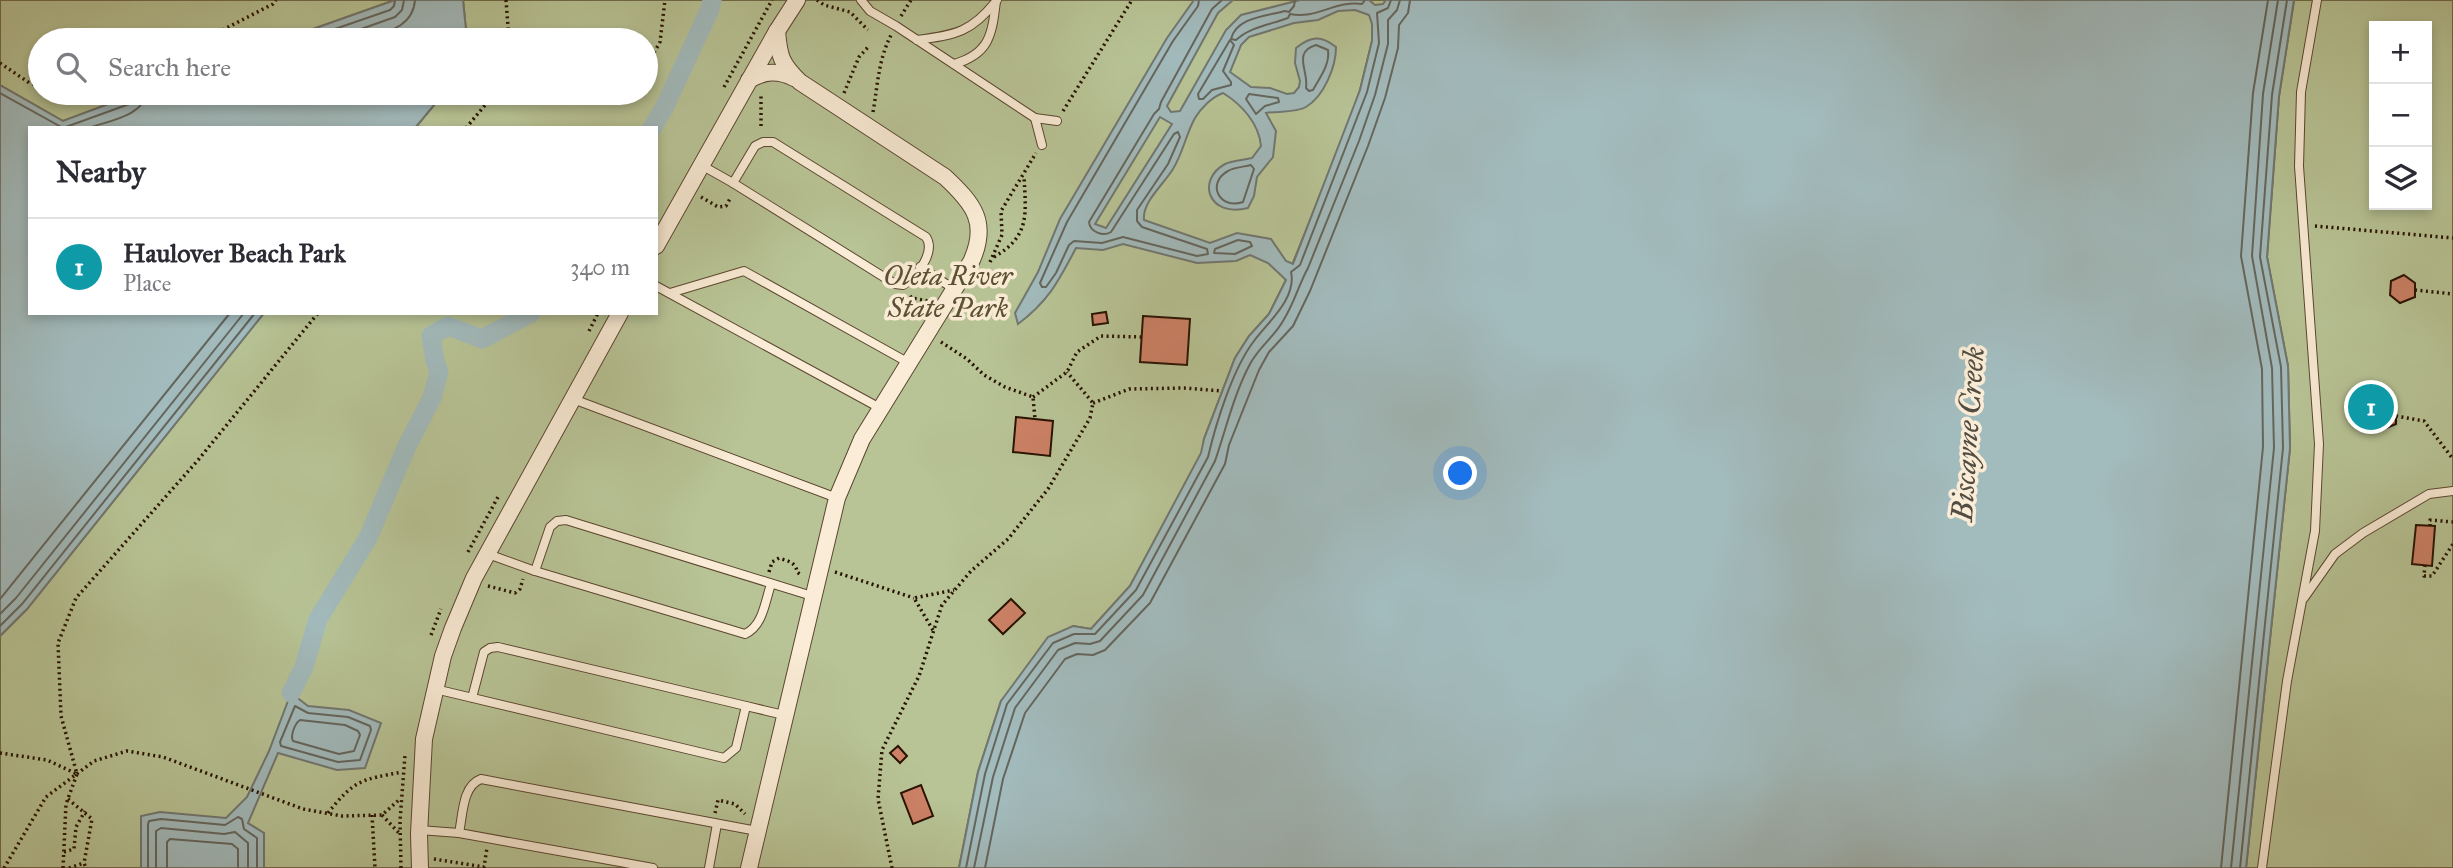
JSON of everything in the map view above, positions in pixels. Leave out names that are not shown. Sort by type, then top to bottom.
[{"type":"street","points":[[658,242],[797,0]]},
{"type":"street","points":[[777,31],[779,51],[785,67],[799,81]]},
{"type":"street","points":[[748,868],[754,823],[785,715],[812,596],[827,569],[837,498],[862,439],[978,248],[979,222],[963,194],[945,177],[839,106],[799,81],[774,72],[755,76]]},
{"type":"street","points":[[423,863],[419,832],[424,739],[435,690],[457,617],[474,578],[619,315]]},
{"type":"lane","points":[[861,0],[870,11],[1035,118],[1057,121]]},
{"type":"lane","points":[[918,40],[962,31],[980,21],[996,0]]},
{"type":"lane","points":[[954,64],[977,55],[988,43],[994,24],[996,0]]},
{"type":"lane","points":[[2262,868],[2287,681],[2315,531],[2319,444],[2298,166],[2301,92],[2317,0]]},
{"type":"lane","points":[[1035,118],[1042,145]]},
{"type":"lane","points":[[701,165],[895,284],[904,285],[911,281],[930,251],[930,243],[926,237],[773,142],[763,142],[755,146],[733,183]]},
{"type":"lane","points":[[920,267],[954,289]]},
{"type":"lane","points":[[670,293],[744,271],[909,363]]},
{"type":"lane","points":[[658,287],[880,408]]},
{"type":"lane","points":[[573,399],[837,498]]},
{"type":"lane","points":[[2302,600],[2334,554],[2429,494],[2453,491]]},
{"type":"lane","points":[[531,569],[550,527],[557,521],[566,520],[812,596]]},
{"type":"lane","points":[[488,555],[745,634],[753,631],[758,624],[771,584]]},
{"type":"lane","points":[[472,698],[484,652],[498,647],[785,715]]},
{"type":"lane","points":[[435,690],[724,758],[736,748],[746,706]]},
{"type":"lane","points":[[459,833],[468,789],[472,783],[481,779],[717,824],[754,823]]},
{"type":"lane","points":[[709,868],[717,824]]},
{"type":"lane","points":[[419,832],[459,833],[653,868]]},
{"type":"path","points":[[226,28],[276,0]]},
{"type":"path","points":[[506,0],[508,28]]},
{"type":"path","points":[[658,46],[665,0]]},
{"type":"path","points":[[817,0],[824,5],[850,12],[868,30]]},
{"type":"path","points":[[871,128],[882,53],[911,0]]},
{"type":"path","points":[[1057,121],[1132,0]]},
{"type":"path","points":[[839,106],[859,57],[869,46]]},
{"type":"path","points":[[0,63],[28,82]]},
{"type":"path","points":[[755,76],[761,126]]},
{"type":"path","points":[[468,126],[485,105]]},
{"type":"path","points":[[987,267],[1002,234],[1001,211],[1042,145]]},
{"type":"path","points":[[992,258],[1009,248],[1019,236],[1024,222],[1023,175]]},
{"type":"path","points":[[693,193],[718,207],[726,206],[733,195],[733,183]]},
{"type":"path","points":[[2302,225],[2453,238]]},
{"type":"path","points":[[904,285],[912,298],[923,298],[937,305]]},
{"type":"path","points":[[2415,290],[2453,294]]},
{"type":"path","points":[[63,868],[68,799],[77,774],[61,716],[58,643],[76,598],[198,459],[315,315]]},
{"type":"path","points":[[928,333],[967,359],[984,375],[1005,387],[1033,397]]},
{"type":"path","points":[[936,353],[948,334]]},
{"type":"path","points":[[1033,397],[1067,372],[1077,352],[1101,337],[1142,337]]},
{"type":"path","points":[[1067,372],[1093,403]]},
{"type":"path","points":[[1093,403],[1129,389],[1184,388],[1222,391]]},
{"type":"path","points":[[1033,397],[1035,419]]},
{"type":"path","points":[[892,868],[877,799],[882,750],[919,676],[942,605],[971,571],[1008,539],[1048,489],[1090,418],[1093,403]]},
{"type":"path","points":[[2396,416],[2424,421],[2453,459]]},
{"type":"path","points":[[2430,526],[2430,520],[2453,522]]},
{"type":"path","points":[[2425,565],[2424,576],[2432,576],[2453,544]]},
{"type":"path","points":[[771,584],[769,573],[772,562],[779,558],[792,562],[797,572],[806,578]]},
{"type":"path","points":[[827,569],[838,560]]},
{"type":"path","points":[[480,581],[490,587],[515,593],[531,569]]},
{"type":"path","points":[[827,569],[914,598],[954,590]]},
{"type":"path","points":[[827,569],[834,579]]},
{"type":"path","points":[[914,598],[933,630]]},
{"type":"path","points":[[4,868],[46,797],[94,761],[127,751],[163,757],[268,798],[328,814],[382,815],[421,782]]},
{"type":"path","points":[[0,753],[47,760],[77,774]]},
{"type":"path","points":[[328,814],[349,787],[368,778],[402,772]]},
{"type":"path","points":[[68,799],[92,819],[85,866],[69,868]]},
{"type":"path","points":[[718,800],[736,804],[754,823]]},
{"type":"path","points":[[64,852],[74,849],[75,827],[85,811]]},
{"type":"path","points":[[372,815],[375,868]]},
{"type":"path","points":[[382,815],[400,834],[419,832]]},
{"type":"path","points":[[423,863],[484,867],[489,838]]},
{"type":"green space","points":[[0,0],[395,0],[316,28],[28,28],[28,101],[0,85]]},
{"type":"green space","name":"Oleta River State Park","points":[[463,0],[1386,0],[1372,24],[1372,41],[1360,90],[1344,136],[1286,280],[1269,314],[1249,336],[1235,358],[1204,439],[1202,453],[1130,586],[1091,629],[1073,626],[1001,701],[978,772],[959,868],[0,868],[0,636],[27,609],[262,315],[658,315],[658,126],[417,126],[434,105],[658,105],[658,28],[466,28]]},
{"type":"green space","points":[[2294,0],[2453,0],[2453,868],[2246,868],[2290,448],[2288,366],[2267,257],[2279,96]]},
{"type":"green space","points":[[35,105],[106,105],[63,121]]},
{"type":"water","points":[[395,0],[463,0],[466,28],[316,28]]},
{"type":"water","name":"Biscayne Creek","points":[[1194,0],[1233,0],[1218,13],[1167,106],[1171,112],[1180,111],[1226,30],[1241,15],[1300,0],[1369,0],[1375,5],[1383,4],[1386,0],[2294,0],[2279,96],[2267,257],[2288,366],[2290,448],[2246,868],[959,868],[978,772],[1001,701],[1048,637],[1073,626],[1091,629],[1130,586],[1201,453],[1235,358],[1249,336],[1269,314],[1286,280],[1268,263],[1250,255],[1236,261],[1197,263],[1123,244],[1103,250],[1076,248],[1045,298],[1018,324],[1015,313],[1038,272],[1060,219],[1167,38]],"holes":[[[1355,10],[1369,15],[1372,41],[1360,90],[1293,264],[1286,261],[1271,239],[1237,233],[1210,243],[1144,220],[1146,207],[1176,163],[1195,118],[1207,103],[1223,93],[1248,115],[1257,130],[1261,146],[1252,158],[1225,164],[1216,171],[1209,188],[1215,203],[1223,208],[1248,208],[1254,196],[1257,177],[1273,157],[1276,131],[1266,113],[1297,110],[1312,102],[1328,80],[1336,47],[1326,40],[1316,38],[1296,48],[1295,63],[1299,87],[1294,93],[1287,94],[1270,88],[1251,87],[1230,72],[1241,45],[1249,37],[1294,23],[1318,20],[1338,11]],[[1160,117],[1172,124],[1106,228],[1095,224]]]},
{"type":"water","points":[[0,85],[28,101],[28,105],[35,105],[63,121],[106,105],[434,105],[417,126],[28,126],[28,315],[262,315],[27,609],[0,636]]},
{"type":"water","points":[[291,693],[308,706],[349,710],[381,723],[365,768],[337,770],[278,753],[248,823],[264,833],[264,868],[141,868],[141,816],[160,812],[226,818],[247,797],[269,751]]},
{"type":"building","points":[[2404,275],[2415,283],[2415,297],[2400,303],[2390,295],[2391,281]]},
{"type":"building","points":[[1106,312],[1108,323],[1093,325],[1092,314]]},
{"type":"building","points":[[1143,316],[1190,319],[1187,365],[1140,362]]},
{"type":"building","points":[[2385,403],[2396,412],[2396,424],[2381,430],[2371,422],[2372,408]]},
{"type":"building","points":[[1016,417],[1053,421],[1050,456],[1013,452]]},
{"type":"building","points":[[2416,525],[2435,526],[2432,566],[2412,564]]},
{"type":"building","points":[[1011,599],[1025,613],[1003,634],[989,620]]},
{"type":"building","points":[[898,746],[907,756],[900,763],[890,753]]},
{"type":"building","points":[[921,785],[933,816],[913,824],[901,793]]},
{"type":"waterway","points":[[653,126],[664,108],[712,0]]},
{"type":"waterway","points":[[291,693],[304,667],[318,619],[368,538],[407,446],[432,398],[439,372],[431,336],[448,326],[482,339],[527,315]]},
{"type":"place","name":"Haulover Beach Park","points":[[2371,407]]}]
